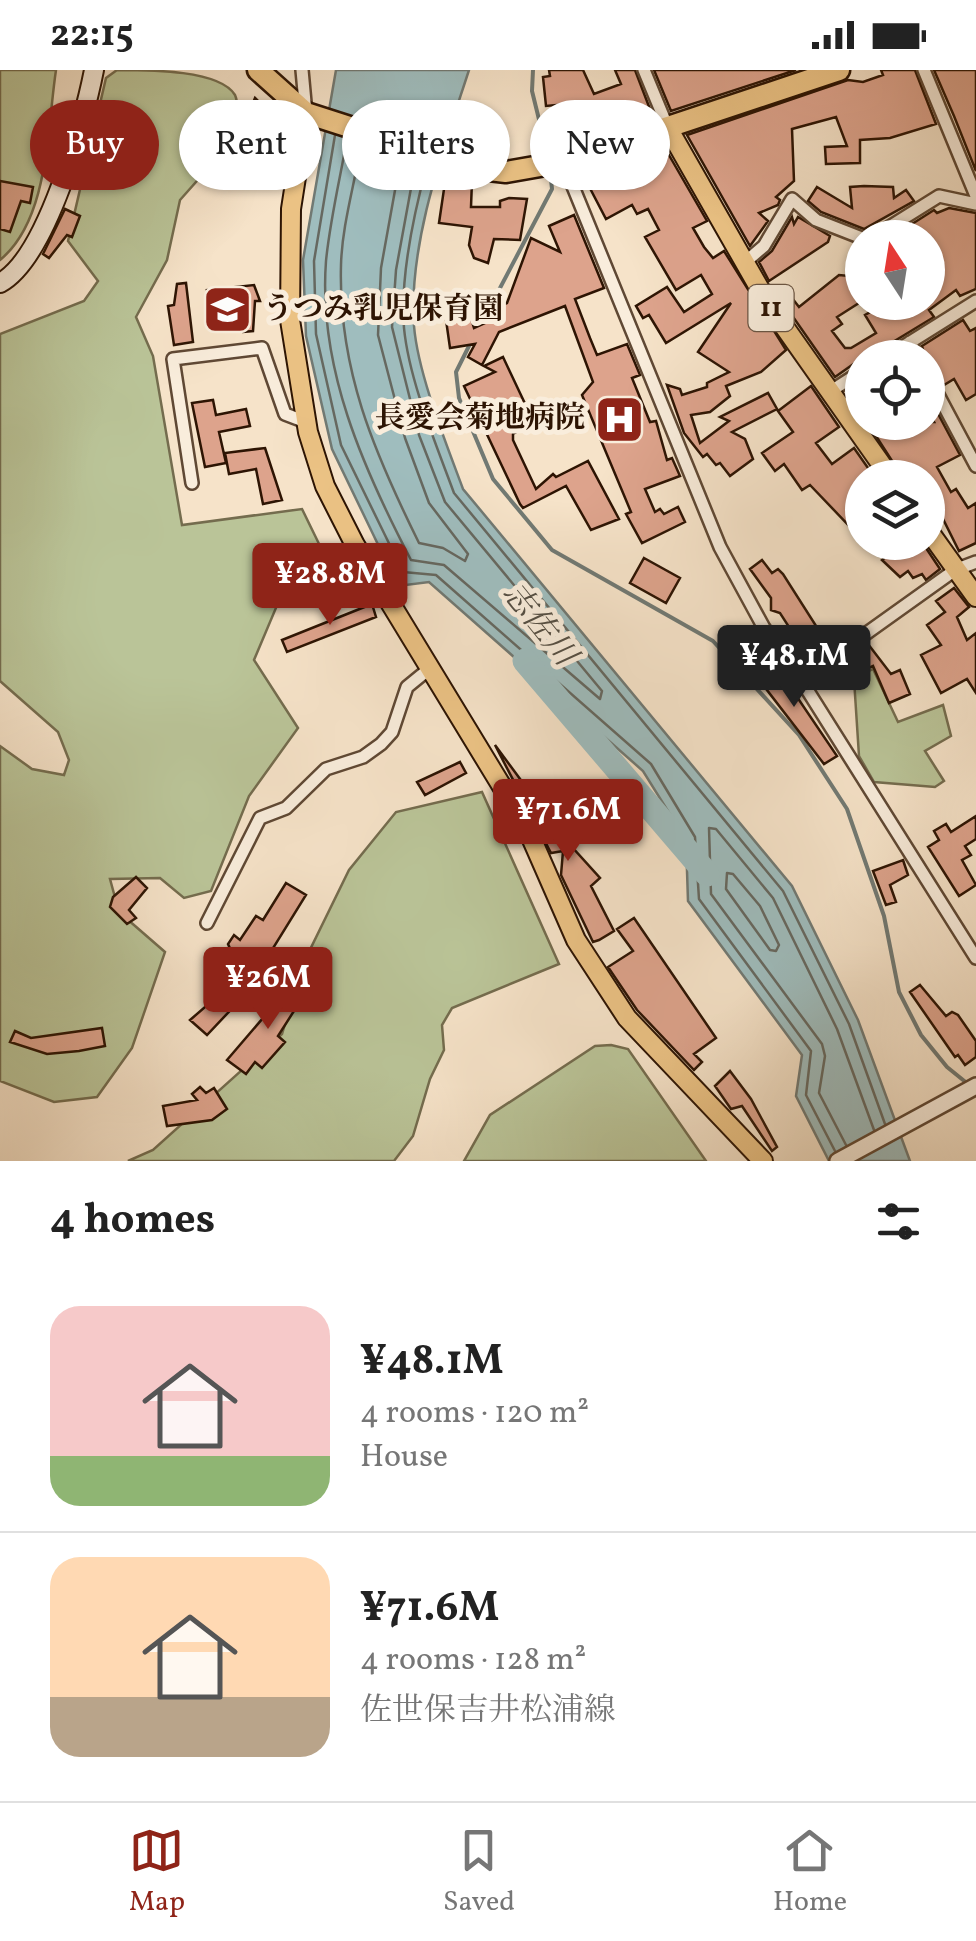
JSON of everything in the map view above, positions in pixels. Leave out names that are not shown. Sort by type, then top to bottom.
[{"type":"highway","points":[[258,70],[295,100]]},
{"type":"highway","points":[[670,127],[839,70]]},
{"type":"highway","points":[[322,118],[444,158],[506,172],[530,168]]},
{"type":"main road","points":[[0,283],[21,264],[43,225],[81,136],[94,70]]},
{"type":"main road","name":"11","points":[[670,132],[742,264],[879,460]]},
{"type":"main road","points":[[301,190],[287,268],[290,320],[306,422],[325,486],[526,826],[543,858],[557,905],[627,1018],[763,1161]]},
{"type":"main road","points":[[945,555],[976,598]]},
{"type":"street","points":[[302,70],[310,100]]},
{"type":"street","points":[[644,70],[656,100]]},
{"type":"street","points":[[924,70],[976,196]]},
{"type":"street","points":[[575,190],[720,547],[764,628],[801,680],[976,958]]},
{"type":"street","points":[[901,220],[939,196],[976,204]]},
{"type":"street","points":[[742,264],[764,246],[792,199],[816,220],[845,231]]},
{"type":"street","points":[[913,340],[976,302]]},
{"type":"street","points":[[192,483],[173,359],[262,348],[285,414],[306,422]]},
{"type":"street","points":[[831,391],[845,382]]},
{"type":"street","points":[[945,408],[976,466]]},
{"type":"street","points":[[801,680],[955,570],[976,562]]},
{"type":"street","points":[[208,923],[260,818],[286,808],[326,770],[362,757],[381,744],[392,732],[408,688],[430,669]]},
{"type":"street","points":[[838,1161],[976,1086]]},
{"type":"green space","points":[[0,70],[56,70],[52,100],[30,100],[30,190],[39,190],[37,198],[16,243],[0,260]]},
{"type":"green space","points":[[117,70],[200,76],[227,87],[237,100],[179,100],[179,190],[189,190],[180,200],[167,260],[136,317],[153,356],[182,525],[302,509],[341,589],[278,603],[254,660],[298,728],[249,796],[211,891],[184,898],[160,878],[110,879],[119,912],[165,952],[132,1048],[97,1097],[54,1102],[0,1081],[0,746],[32,769],[64,775],[69,760],[58,732],[0,681],[0,334],[84,301],[98,281],[68,241],[80,190],[159,190],[159,100],[101,100],[106,78]]},
{"type":"green space","points":[[873,669],[898,722],[943,705],[951,736],[925,751],[944,781],[935,787],[874,782],[859,756],[854,679]]},
{"type":"green space","points":[[482,792],[559,964],[452,1008],[442,1025],[444,1050],[430,1079],[413,1136],[394,1161],[128,1161],[153,1150],[282,1034],[303,964],[349,870],[396,812]]},
{"type":"green space","points":[[595,1046],[628,1049],[706,1161],[464,1161],[490,1115]]},
{"type":"water","points":[[336,70],[469,70],[459,100],[342,100],[342,190],[432,190],[417,262],[414,326],[421,365],[463,489],[792,886],[858,1020],[910,1161],[829,1161],[796,1096],[802,1055],[688,901],[686,840],[643,771],[429,582],[398,586],[332,449],[306,336],[303,260],[315,190],[322,190],[322,151]]},
{"type":"building","points":[[549,70],[583,70],[594,94],[621,84],[615,70],[635,70],[646,100],[545,100],[543,77],[550,76]]},
{"type":"building","points":[[654,70],[796,70],[671,111],[670,100],[666,100]]},
{"type":"building","points":[[881,70],[915,70],[936,124],[890,138],[860,140],[860,163],[826,164],[825,147],[847,146],[836,117],[792,129],[794,181],[776,197],[780,200],[778,205],[759,213],[768,221],[750,246],[687,135],[848,80],[863,82],[883,75]]},
{"type":"building","points":[[934,70],[976,70],[976,171],[954,116]]},
{"type":"building","points":[[670,157],[707,221],[693,228],[704,247],[713,258],[724,251],[786,350],[761,372],[726,386],[730,396],[710,412],[691,415],[700,443],[729,421],[720,417],[768,393],[777,409],[732,432],[745,439],[753,459],[730,476],[720,463],[716,465],[707,454],[703,457],[684,433],[667,385],[680,389],[682,395],[707,387],[707,383],[729,372],[698,352],[731,303],[666,343],[649,315],[643,318],[636,306],[667,287],[684,312],[712,294],[701,275],[676,290],[645,237],[659,230],[648,209],[637,214],[632,205],[606,219],[591,190],[670,190]]},
{"type":"building","points":[[0,181],[30,186],[30,203],[21,201],[10,232],[0,229]]},
{"type":"building","points":[[864,186],[893,187],[894,198],[906,190],[914,201],[880,220],[845,221],[821,212],[808,201],[817,187],[852,208],[850,187]]},
{"type":"building","points":[[444,190],[472,190],[471,207],[500,207],[500,201],[509,198],[527,199],[520,240],[494,239],[488,263],[474,258],[469,245],[472,227],[439,223]]},
{"type":"building","points":[[949,208],[976,213],[976,289],[960,296],[956,290],[945,298],[945,220],[918,220],[934,210],[937,213]]},
{"type":"building","points":[[65,209],[80,216],[72,237],[67,235],[49,258],[43,254]]},
{"type":"building","points":[[574,215],[604,288],[575,299],[590,338],[597,355],[627,344],[640,375],[632,378],[650,422],[656,421],[667,460],[672,458],[680,476],[645,489],[655,512],[660,509],[664,514],[678,507],[685,522],[642,543],[626,514],[631,512],[582,395],[593,382],[565,306],[499,332],[482,365],[468,357],[475,344],[450,348],[445,313],[469,312],[474,328],[496,318],[493,309],[507,303],[531,238],[560,252],[549,226]]},
{"type":"building","points":[[792,217],[794,224],[798,217],[830,236],[828,242],[769,281],[759,262],[772,251]]},
{"type":"building","points":[[839,275],[845,276],[845,312],[837,317],[842,324],[832,331],[845,348],[845,370],[835,377],[784,304],[792,298],[799,307]]},
{"type":"building","points":[[186,283],[193,342],[174,345],[168,306],[174,305],[177,284]]},
{"type":"building","points":[[254,285],[260,301],[255,301],[253,331],[243,332],[235,317],[214,318],[207,290]]},
{"type":"building","points":[[868,320],[929,320],[896,340],[864,340],[876,333]]},
{"type":"building","points":[[963,320],[970,331],[976,328],[976,394],[966,400],[954,379],[945,384],[945,340],[931,340]]},
{"type":"building","points":[[503,357],[528,410],[514,417],[520,430],[513,434],[513,440],[536,489],[553,474],[556,477],[588,461],[619,519],[591,530],[566,486],[523,508],[520,504],[464,386],[495,372],[484,366]]},
{"type":"building","points":[[811,386],[839,427],[816,443],[832,464],[854,448],[862,460],[845,460],[845,522],[810,485],[802,490],[784,464],[775,471],[762,453],[793,432],[778,411]]},
{"type":"building","points":[[213,400],[216,415],[246,409],[250,426],[219,432],[226,463],[205,467],[192,403]]},
{"type":"building","points":[[945,427],[960,455],[945,463],[891,460],[879,440],[945,440]]},
{"type":"building","points":[[265,448],[282,500],[263,504],[256,469],[229,474],[225,453]]},
{"type":"building","points":[[945,481],[951,492],[956,489],[968,508],[976,503],[976,543],[959,551],[945,523]]},
{"type":"building","points":[[644,558],[680,578],[666,603],[630,583]]},
{"type":"building","points":[[762,560],[772,573],[778,569],[783,574],[818,629],[800,644],[791,641],[791,630],[780,613],[771,610],[771,598],[750,569]]},
{"type":"building","points":[[882,560],[934,560],[940,569],[926,580],[922,574],[913,578],[908,571],[900,577]]},
{"type":"building","points":[[954,588],[969,607],[957,617],[967,640],[976,633],[976,693],[967,679],[941,693],[921,655],[941,645],[927,625],[945,612],[936,601]]},
{"type":"building","points":[[372,604],[376,617],[287,652],[282,640]]},
{"type":"building","points":[[868,644],[891,674],[900,670],[910,694],[889,703],[873,666],[856,674],[848,663]]},
{"type":"building","points":[[772,660],[837,756],[824,764],[753,672]]},
{"type":"building","points":[[495,745],[526,787],[539,796],[563,837],[600,878],[591,886],[614,931],[599,940],[593,942],[561,875],[563,851],[551,853]]},
{"type":"building","points":[[460,762],[466,773],[425,795],[417,782]]},
{"type":"building","points":[[976,816],[976,839],[965,846],[971,855],[962,860],[976,885],[959,896],[928,847],[939,840],[934,831],[946,824],[951,832]]},
{"type":"building","points":[[903,860],[908,875],[890,885],[896,902],[886,905],[873,871]]},
{"type":"building","points":[[136,877],[147,888],[129,910],[136,918],[127,924],[110,907],[113,897]]},
{"type":"building","points":[[286,883],[306,895],[267,958],[263,955],[238,996],[241,999],[207,1035],[190,1020],[226,989],[217,979],[233,955],[228,944],[234,935],[240,940],[256,916],[263,920]]},
{"type":"building","points":[[634,918],[716,1038],[694,1054],[702,1062],[694,1070],[637,1010],[608,967],[633,951],[617,929]]},
{"type":"building","points":[[293,983],[308,989],[278,1036],[285,1042],[262,1068],[255,1062],[246,1074],[227,1060]]},
{"type":"building","points":[[920,985],[946,1016],[952,1012],[958,1015],[976,1041],[976,1057],[965,1065],[958,1055],[955,1057],[910,992]]},
{"type":"building","points":[[102,1028],[105,1046],[79,1051],[47,1054],[10,1042],[15,1031],[31,1038]]},
{"type":"building","points":[[730,1071],[751,1099],[777,1147],[772,1151],[742,1106],[731,1109],[715,1086]]},
{"type":"building","points":[[200,1087],[206,1093],[214,1088],[227,1109],[212,1120],[167,1126],[163,1106],[197,1100],[192,1094]]},
{"type":"waterway","points":[[533,70],[534,100]]},
{"type":"waterway","points":[[479,328],[551,190]]},
{"type":"waterway","points":[[472,340],[456,372],[459,398],[493,479],[552,550],[713,641],[799,735],[847,809],[884,916],[899,992],[921,1035],[947,1067],[968,1084]]},
{"type":"waterway","name":"志佐川","points":[[525,661],[707,874]]},
{"type":"place","name":"うつみ乳児保育園","points":[[228,310]]},
{"type":"place","name":"長愛会菊地病院","points":[[620,419]]}]
